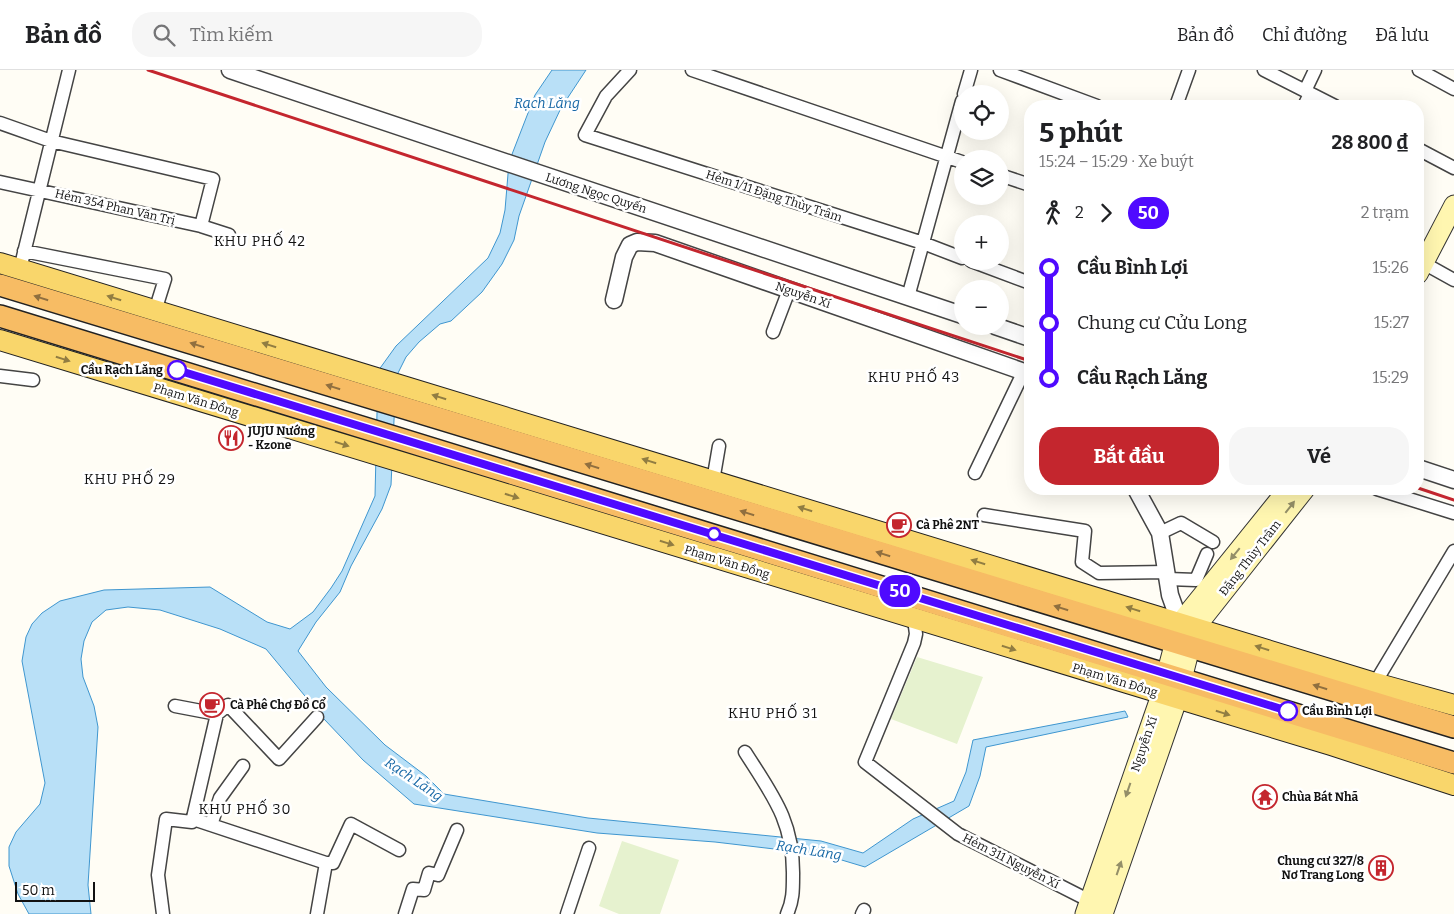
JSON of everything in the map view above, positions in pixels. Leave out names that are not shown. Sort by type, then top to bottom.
[{"type":"highway","points":[[0,285],[152,320],[1371,692],[1454,726]]},
{"type":"highway","name":"Phạm Văn Đồng","points":[[0,316],[1174,675],[1454,763]]},
{"type":"main road","points":[[1424,257],[1454,205]]},
{"type":"main road","points":[[0,263],[22,260],[152,320]]},
{"type":"main road","name":"Phạm Văn Đồng","points":[[0,340],[1169,696],[1454,785]]},
{"type":"main road","points":[[483,422],[713,481],[1185,635]]},
{"type":"main road","name":"Đặng Thùy Trâm","points":[[1185,635],[1284,495]]},
{"type":"main road","name":"Đặng Thùy Trâm","points":[[1185,635],[1300,495]]},
{"type":"main road","points":[[986,641],[993,620]]},
{"type":"main road","name":"Nguyễn Xí","points":[[1092,910],[1169,696],[1185,635]]},
{"type":"main road","points":[[1371,692],[1454,705]]},
{"type":"main road","points":[[1371,692],[1386,699],[1454,717]]},
{"type":"main road","name":"Phạm Văn Đồng","points":[[1321,721],[1354,742],[1454,775]]},
{"type":"street","points":[[69,70],[22,260],[165,278],[152,320]]},
{"type":"street","name":"Lương Ngọc Quyến","points":[[230,70],[954,312]]},
{"type":"street","name":"Hẻm 1/11 Đặng Thùy Trâm","points":[[630,70],[606,96],[584,135],[923,243],[954,255]]},
{"type":"street","points":[[692,70],[954,159]]},
{"type":"street","points":[[967,85],[971,70]]},
{"type":"street","points":[[1000,70],[1081,100]]},
{"type":"street","points":[[1178,100],[1189,70]]},
{"type":"street","points":[[1264,70],[1323,100]]},
{"type":"street","points":[[1306,100],[1315,70]]},
{"type":"street","points":[[1418,70],[1454,89]]},
{"type":"street","points":[[0,123],[51,141],[213,179],[201,226]]},
{"type":"street","points":[[908,297],[954,131]]},
{"type":"street","points":[[1424,152],[1454,168]]},
{"type":"street","points":[[1009,178],[1024,184]]},
{"type":"street","name":"Hẻm 354 Phan Văn Trị","points":[[0,182],[201,226],[229,235]]},
{"type":"street","name":"Nguyễn Xí","points":[[614,300],[624,257],[630,245],[637,242],[655,243],[1024,371]]},
{"type":"street","points":[[1424,268],[1454,280]]},
{"type":"street","points":[[995,270],[1024,281]]},
{"type":"street","points":[[773,332],[789,290]]},
{"type":"street","points":[[1009,331],[1024,336]]},
{"type":"street","points":[[0,376],[34,380]]},
{"type":"street","points":[[975,473],[1024,378]]},
{"type":"street","points":[[713,481],[719,446]]},
{"type":"street","points":[[1424,470],[1454,480]]},
{"type":"street","points":[[1139,495],[1160,533],[1170,595],[1185,635]]},
{"type":"street","points":[[1396,495],[1454,513]]},
{"type":"street","points":[[984,515],[1085,531],[1082,562],[1100,573],[1168,576],[1196,580],[1207,554]]},
{"type":"street","points":[[1160,533],[1181,523],[1213,542]]},
{"type":"street","points":[[1371,692],[1454,551]]},
{"type":"street","name":"Hẻm 311 Nguyễn Xí","points":[[914,618],[916,634],[914,643],[865,762],[958,834],[1092,910]]},
{"type":"street","points":[[163,914],[158,875],[166,819],[192,822],[217,714],[228,705],[279,760],[317,717]]},
{"type":"street","points":[[175,706],[217,714]]},
{"type":"street","points":[[745,752],[782,810],[789,830],[793,860],[792,903],[787,914]]},
{"type":"street","points":[[211,825],[220,798],[243,766]]},
{"type":"street","points":[[193,819],[326,863],[333,863],[351,824],[399,850]]},
{"type":"street","points":[[405,914],[413,889],[424,890],[429,873],[438,874],[457,830]]},
{"type":"street","points":[[568,914],[589,848]]},
{"type":"street","points":[[317,914],[326,863]]},
{"type":"green space","points":[[917,657],[983,677],[957,744],[891,719]]},
{"type":"green space","points":[[622,841],[679,860],[660,914],[619,914],[599,906]]},
{"type":"water","name":"Rạch Lăng","points":[[552,70],[586,70],[561,108],[545,142],[519,216],[514,240],[502,264],[482,292],[451,321],[440,324],[419,342],[406,357],[396,377],[391,485],[382,509],[351,566],[340,592],[316,622],[298,651],[326,687],[385,745],[426,776],[444,794],[588,818],[821,841],[863,853],[913,819],[954,801],[966,772],[973,740],[1125,711],[1128,717],[986,747],[980,776],[969,806],[865,867],[825,855],[715,842],[597,833],[414,804],[363,760],[324,719],[266,649],[220,629],[160,610],[128,607],[106,610],[92,622],[84,641],[81,659],[83,677],[94,706],[98,727],[88,885],[91,914],[29,914],[18,894],[9,866],[9,847],[16,832],[40,804],[45,783],[22,661],[26,637],[32,624],[42,613],[60,601],[104,590],[210,587],[267,622],[290,629],[313,612],[342,571],[375,496],[378,371],[396,346],[488,258],[500,233],[505,210],[509,162],[535,95]]},
{"type":"railway","points":[[148,70],[1024,359]]},
{"type":"railway","points":[[1424,490],[1454,500]]},
{"type":"bus line","name":"50","points":[[177,370],[1288,711]]},
{"type":"place","name":"Cầu Rạch Lăng","points":[[177,370]]},
{"type":"place","name":"JUJU Nướng - Kzone","points":[[231,438]]},
{"type":"place","name":"Cà Phê 2NT","points":[[899,525]]},
{"type":"place","name":"Cà Phê Chợ Đồ Cổ","points":[[212,705]]},
{"type":"place","name":"Cầu Bình Lợi","points":[[1288,711]]},
{"type":"place","name":"Chùa Bát Nhã","points":[[1265,797]]},
{"type":"place","name":"Chung cư 327/8 Nơ Trang Long","points":[[1381,868]]},
{"type":"district","name":"KHU PHỐ 42","points":[[260,241]]},
{"type":"district","name":"KHU PHỐ 43","points":[[914,377]]},
{"type":"district","name":"KHU PHỐ 29","points":[[130,479]]},
{"type":"district","name":"KHU PHỐ 31","points":[[773,713]]},
{"type":"district","name":"KHU PHỐ 30","points":[[245,809]]}]
